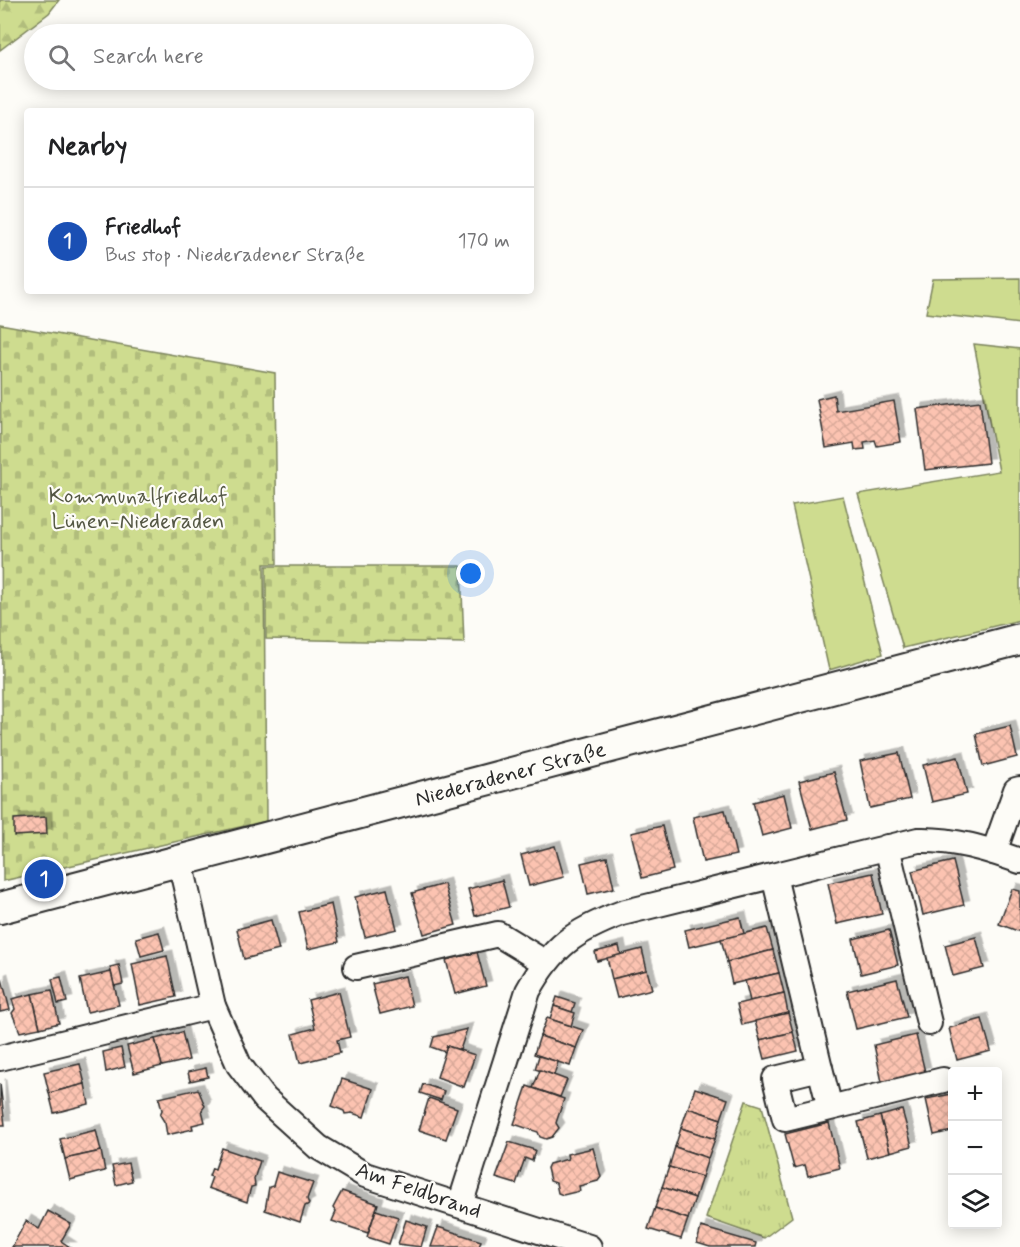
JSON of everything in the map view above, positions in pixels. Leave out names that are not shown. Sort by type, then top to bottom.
[{"type":"street","name":"Niederadener Straße","points":[[0,908],[1020,639]]},
{"type":"street","points":[[994,852],[1016,790],[1020,789]]},
{"type":"street","points":[[460,1205],[528,991],[544,962],[566,941],[592,924],[622,913],[918,840],[942,839],[1020,861]]},
{"type":"street","points":[[887,847],[929,1023]]},
{"type":"street","name":"Am Feldbrand","points":[[180,861],[213,1006],[239,1065],[265,1099],[318,1147],[365,1175],[589,1247]]},
{"type":"street","points":[[774,876],[830,1108]]},
{"type":"street","points":[[356,967],[498,934],[544,962]]},
{"type":"street","points":[[0,1058],[213,1006]]},
{"type":"street","points":[[820,1068],[775,1079],[785,1119],[943,1080]]},
{"type":"green space","points":[[0,0],[59,0],[49,13],[34,24],[24,24],[24,32],[0,50]]},
{"type":"green space","points":[[1020,278],[1020,324],[926,313],[933,279]]},
{"type":"green space","name":"Kommunalfriedhof Lünen-Niederaden","points":[[0,324],[275,373],[277,564],[264,564],[266,821],[3,881]]},
{"type":"green space","points":[[974,344],[1020,349],[1020,620],[903,648],[858,494],[999,471]]},
{"type":"green space","points":[[843,496],[883,654],[829,670],[792,505]]},
{"type":"green space","points":[[266,566],[461,566],[464,643],[266,639]]},
{"type":"green space","points":[[746,1101],[762,1106],[792,1217],[764,1238],[706,1218]]},
{"type":"building","points":[[834,395],[836,411],[894,401],[901,442],[877,446],[875,440],[864,442],[865,449],[855,450],[854,443],[826,448],[817,399]]},
{"type":"building","points":[[980,401],[988,463],[925,470],[917,409]]},
{"type":"building","points":[[1010,726],[1017,757],[983,766],[976,734]]},
{"type":"building","points":[[899,753],[910,799],[870,808],[860,761]]},
{"type":"building","points":[[958,757],[967,794],[932,802],[923,765]]},
{"type":"building","points":[[834,772],[847,820],[812,829],[799,781]]},
{"type":"building","points":[[784,794],[792,828],[762,836],[753,802]]},
{"type":"building","points":[[725,810],[736,855],[703,862],[693,817]]},
{"type":"building","points":[[46,817],[47,834],[14,836],[14,819]]},
{"type":"building","points":[[662,826],[673,870],[642,878],[631,833]]},
{"type":"building","points":[[555,846],[564,877],[529,886],[521,855]]},
{"type":"building","points":[[607,857],[614,888],[588,894],[581,863]]},
{"type":"building","points":[[953,861],[964,905],[923,915],[912,871]]},
{"type":"building","points":[[873,873],[882,914],[837,924],[828,883]]},
{"type":"building","points":[[502,880],[509,907],[475,916],[468,889]]},
{"type":"building","points":[[444,884],[456,925],[424,934],[412,893]]},
{"type":"building","points":[[387,889],[397,929],[365,937],[355,897]]},
{"type":"building","points":[[1012,889],[1020,891],[1020,932],[999,924]]},
{"type":"building","points":[[331,904],[339,942],[308,949],[299,912]]},
{"type":"building","points":[[740,917],[744,934],[689,947],[685,930]]},
{"type":"building","points":[[271,920],[279,950],[244,959],[237,929]]},
{"type":"building","points":[[767,928],[773,950],[727,962],[721,939]]},
{"type":"building","points":[[889,930],[898,965],[861,974],[853,939]]},
{"type":"building","points":[[159,932],[164,950],[141,956],[136,938]]},
{"type":"building","points":[[976,937],[984,968],[953,976],[945,945]]},
{"type":"building","points":[[619,946],[621,955],[597,961],[595,952]]},
{"type":"building","points":[[642,949],[647,970],[612,979],[607,958]]},
{"type":"building","points":[[773,950],[779,973],[732,984],[727,962]]},
{"type":"building","points":[[477,952],[486,986],[455,994],[446,960]]},
{"type":"building","points":[[167,956],[176,997],[140,1005],[132,964]]},
{"type":"building","points":[[119,965],[123,984],[114,986],[110,967]]},
{"type":"building","points":[[647,970],[652,989],[617,998],[612,979]]},
{"type":"building","points":[[111,972],[119,1005],[87,1012],[80,979]]},
{"type":"building","points":[[779,973],[784,993],[750,1001],[745,981]]},
{"type":"building","points":[[405,976],[412,1006],[380,1014],[372,984]]},
{"type":"building","points":[[61,977],[67,1002],[58,1004],[52,979]]},
{"type":"building","points":[[2,979],[10,1010],[0,1012],[0,980]]},
{"type":"building","points":[[897,979],[907,1017],[856,1029],[847,991]]},
{"type":"building","points":[[52,990],[59,1023],[40,1028],[32,994]]},
{"type":"building","points":[[339,992],[350,1037],[337,1040],[340,1053],[300,1063],[293,1034],[315,1028],[308,1000]]},
{"type":"building","points":[[784,993],[788,1013],[742,1025],[737,1004]]},
{"type":"building","points":[[32,994],[40,1028],[20,1032],[12,1013],[15,1009],[12,999]]},
{"type":"building","points":[[557,997],[575,1003],[572,1012],[554,1006]]},
{"type":"building","points":[[554,1006],[575,1013],[571,1026],[550,1019]]},
{"type":"building","points":[[788,1013],[793,1032],[760,1040],[755,1021]]},
{"type":"building","points":[[547,1018],[583,1030],[576,1048],[540,1036]]},
{"type":"building","points":[[982,1019],[991,1051],[957,1060],[949,1028]]},
{"type":"building","points":[[467,1029],[460,1050],[447,1046],[445,1052],[431,1047],[434,1037]]},
{"type":"building","points":[[182,1032],[189,1060],[162,1066],[155,1039]]},
{"type":"building","points":[[793,1032],[798,1051],[765,1059],[760,1040]]},
{"type":"building","points":[[916,1035],[925,1072],[882,1082],[874,1045]]},
{"type":"building","points":[[540,1036],[576,1048],[570,1066],[534,1054]]},
{"type":"building","points":[[155,1039],[162,1066],[134,1073],[127,1046]]},
{"type":"building","points":[[447,1046],[475,1055],[464,1087],[437,1077]]},
{"type":"building","points":[[121,1048],[125,1067],[106,1072],[103,1052]]},
{"type":"building","points":[[539,1056],[558,1062],[554,1075],[535,1069]]},
{"type":"building","points":[[80,1064],[85,1084],[49,1093],[44,1072]]},
{"type":"building","points":[[206,1068],[208,1077],[190,1081],[188,1072]]},
{"type":"building","points":[[540,1070],[567,1080],[560,1097],[533,1088]]},
{"type":"building","points":[[342,1079],[373,1089],[364,1117],[352,1113],[345,1114],[344,1111],[332,1106]]},
{"type":"building","points":[[0,1084],[5,1125],[0,1125]]},
{"type":"building","points":[[85,1084],[89,1104],[54,1113],[49,1093]]},
{"type":"building","points":[[423,1084],[444,1091],[441,1100],[420,1093]]},
{"type":"building","points":[[527,1086],[564,1099],[556,1123],[559,1128],[552,1137],[546,1139],[540,1137],[538,1132],[514,1124]]},
{"type":"building","points":[[695,1088],[728,1099],[721,1119],[688,1108]]},
{"type":"building","points":[[198,1089],[205,1106],[202,1110],[205,1122],[192,1125],[193,1129],[167,1135],[165,1123],[160,1115],[162,1110],[159,1098]]},
{"type":"building","points":[[948,1095],[948,1132],[934,1135],[926,1099]]},
{"type":"building","points":[[429,1098],[457,1108],[446,1139],[419,1130]]},
{"type":"building","points":[[688,1108],[721,1119],[715,1139],[681,1128]]},
{"type":"building","points":[[902,1110],[912,1146],[890,1152],[880,1116]]},
{"type":"building","points":[[880,1116],[890,1152],[867,1158],[858,1122]]},
{"type":"building","points":[[829,1123],[840,1168],[808,1176],[805,1165],[794,1168],[785,1134]]},
{"type":"building","points":[[681,1128],[715,1139],[708,1158],[675,1147]]},
{"type":"building","points":[[96,1130],[101,1151],[65,1159],[60,1139]]},
{"type":"building","points":[[509,1142],[535,1150],[532,1161],[525,1158],[516,1184],[496,1178]]},
{"type":"building","points":[[675,1147],[708,1158],[702,1177],[669,1167]]},
{"type":"building","points":[[222,1148],[260,1161],[254,1179],[255,1186],[251,1187],[247,1202],[208,1188],[212,1177],[209,1176],[212,1168],[215,1169]]},
{"type":"building","points":[[593,1148],[601,1177],[598,1181],[579,1186],[580,1191],[563,1195],[558,1193],[556,1183],[550,1181],[547,1168],[549,1164],[568,1159],[567,1154]]},
{"type":"building","points":[[101,1151],[105,1171],[70,1180],[65,1159]]},
{"type":"building","points":[[128,1163],[132,1181],[116,1185],[112,1166]]},
{"type":"building","points":[[669,1167],[702,1177],[695,1198],[662,1187]]},
{"type":"building","points":[[277,1172],[313,1183],[307,1199],[309,1204],[305,1206],[300,1222],[265,1210],[269,1187],[273,1186]]},
{"type":"building","points":[[662,1187],[695,1198],[688,1219],[655,1208]]},
{"type":"building","points":[[342,1191],[378,1204],[368,1233],[332,1221],[336,1212],[333,1208]]},
{"type":"building","points":[[655,1208],[688,1219],[681,1239],[648,1229]]},
{"type":"building","points":[[376,1210],[398,1217],[389,1244],[367,1237]]},
{"type":"building","points":[[48,1211],[71,1224],[61,1241],[70,1247],[12,1247],[26,1221],[39,1229]]},
{"type":"building","points":[[406,1220],[427,1227],[421,1247],[398,1244]]},
{"type":"building","points":[[438,1227],[481,1241],[479,1247],[431,1247]]},
{"type":"building","points":[[701,1227],[756,1243],[755,1247],[710,1247],[697,1243]]},
{"type":"place","name":"Friedhof","points":[[44,879]]}]
